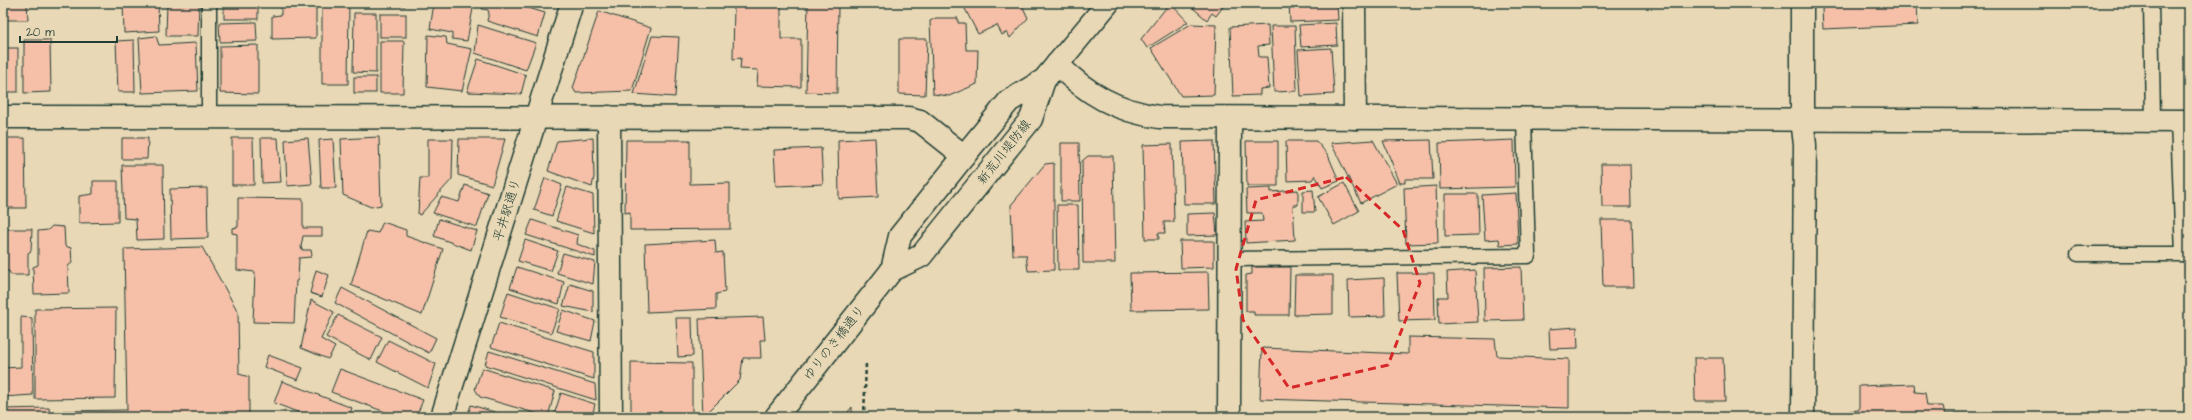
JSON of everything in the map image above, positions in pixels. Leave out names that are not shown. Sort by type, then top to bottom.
[{"type":"street","name":"平井駅通り","points":[[442,417],[572,3]]},
{"type":"street","points":[[892,270],[900,236],[964,156],[1009,101],[1050,72],[1108,3]]},
{"type":"street","points":[[1354,3],[1355,118]]},
{"type":"street","points":[[1802,3],[1802,119],[1805,145],[1803,417]]},
{"type":"street","points":[[1050,72],[1121,109],[1159,117],[1230,119],[1355,118],[2184,121]]},
{"type":"street","name":"新荒川堤防線","points":[[892,270],[921,256],[1017,136],[1031,118],[1050,72]]},
{"type":"street","points":[[3,117],[908,118],[920,121],[964,156]]},
{"type":"street","points":[[609,117],[611,417]]},
{"type":"street","points":[[1229,417],[1230,119]]},
{"type":"street","name":"ゆりのき橋通り","points":[[776,417],[892,270]]},
{"type":"lane","points":[[209,3],[209,117]]},
{"type":"lane","points":[[2151,3],[2153,120]]},
{"type":"lane","points":[[1230,259],[1528,256],[1524,119]]},
{"type":"lane","points":[[2078,254],[2186,254],[2184,121]]},
{"type":"path","points":[[864,417],[866,363]]},
{"type":"highlighted area","points":[[1346,177],[1403,230],[1420,283],[1388,365],[1289,388],[1243,320],[1236,269],[1256,200]]},
{"type":"building","points":[[3,3],[27,3],[28,20],[3,20]]},
{"type":"building","points":[[123,3],[158,3],[159,31],[124,33]]},
{"type":"building","points":[[167,3],[199,3],[198,36],[166,36]]},
{"type":"building","points":[[224,3],[258,3],[258,19],[224,19]]},
{"type":"building","points":[[281,3],[316,3],[316,38],[272,39],[272,16],[281,15]]},
{"type":"building","points":[[322,3],[349,3],[348,84],[322,84]]},
{"type":"building","points":[[368,3],[405,3],[405,6]]},
{"type":"building","points":[[434,3],[474,3],[467,41],[452,39],[452,33],[430,29]]},
{"type":"building","points":[[484,3],[512,3],[545,13],[538,37],[487,21],[489,13],[488,10],[482,9]]},
{"type":"building","points":[[534,3],[549,3],[547,7]]},
{"type":"building","points":[[734,3],[781,3],[781,39],[801,39],[801,87],[757,86],[758,70],[740,69],[741,58],[733,59]]},
{"type":"building","points":[[808,3],[838,3],[837,93],[806,92]]},
{"type":"building","points":[[967,3],[1021,3],[1028,18],[1010,38],[1007,32],[1002,35],[997,25],[978,34],[963,5]]},
{"type":"building","points":[[1170,3],[1188,22],[1147,48],[1141,39]]},
{"type":"building","points":[[1187,3],[1226,3],[1216,16],[1212,13],[1207,20]]},
{"type":"building","points":[[1289,3],[1337,3],[1338,20],[1290,22]]},
{"type":"building","points":[[1829,3],[1917,3],[1918,25],[1823,29],[1822,9],[1829,6]]},
{"type":"building","points":[[599,11],[651,28],[632,91],[576,93],[573,88]]},
{"type":"building","points":[[354,13],[376,13],[376,73],[353,72]]},
{"type":"building","points":[[380,14],[406,14],[406,37],[380,37]]},
{"type":"building","points":[[936,18],[958,18],[958,23],[965,23],[966,50],[978,50],[977,84],[949,96],[933,94],[930,21]]},
{"type":"building","points":[[256,22],[257,41],[220,42],[219,23]]},
{"type":"building","points":[[1336,23],[1337,45],[1301,47],[1299,25]]},
{"type":"building","points":[[1191,24],[1216,25],[1214,95],[1181,96],[1151,48]]},
{"type":"building","points":[[478,25],[536,43],[526,70],[475,53]]},
{"type":"building","points":[[1268,25],[1269,45],[1258,46],[1259,57],[1267,57],[1269,88],[1260,89],[1260,95],[1233,96],[1230,27]]},
{"type":"building","points":[[1271,26],[1295,26],[1297,91],[1274,92]]},
{"type":"building","points":[[428,35],[446,37],[447,44],[472,49],[462,91],[427,87]]},
{"type":"building","points":[[156,36],[159,45],[196,43],[198,91],[142,93],[139,38]]},
{"type":"building","points":[[652,36],[679,37],[675,97],[634,94]]},
{"type":"building","points":[[899,39],[927,39],[925,95],[899,94]]},
{"type":"building","points":[[24,40],[50,40],[51,92],[24,93]]},
{"type":"building","points":[[134,40],[135,92],[118,92],[116,41]]},
{"type":"building","points":[[380,41],[404,41],[403,93],[380,93]]},
{"type":"building","points":[[258,45],[258,94],[220,93],[220,46]]},
{"type":"building","points":[[3,48],[18,48],[18,92],[3,92]]},
{"type":"building","points":[[1331,48],[1334,94],[1301,96],[1298,50]]},
{"type":"building","points":[[478,59],[526,75],[521,94],[467,92]]},
{"type":"building","points":[[354,77],[376,77],[376,93],[354,93]]},
{"type":"building","points":[[379,137],[381,205],[371,207],[343,195],[341,139]]},
{"type":"building","points":[[3,138],[25,138],[26,208],[3,208]]},
{"type":"building","points":[[122,138],[148,138],[147,159],[122,159]]},
{"type":"building","points":[[232,138],[253,138],[254,185],[232,185]]},
{"type":"building","points":[[261,138],[278,138],[281,182],[262,183]]},
{"type":"building","points":[[308,138],[312,184],[287,186],[285,140]]},
{"type":"building","points":[[593,138],[594,177],[592,187],[548,171],[557,141]]},
{"type":"building","points":[[875,138],[878,197],[839,199],[838,140]]},
{"type":"building","points":[[333,139],[336,188],[321,188],[319,140]]},
{"type":"building","points":[[428,139],[453,139],[452,179],[420,215],[418,214],[420,178],[428,178]]},
{"type":"building","points":[[459,139],[505,139],[492,185],[458,175]]},
{"type":"building","points":[[626,140],[690,140],[690,184],[730,183],[730,229],[630,230],[630,212],[625,213]]},
{"type":"building","points":[[1373,140],[1397,184],[1361,203],[1331,143]]},
{"type":"building","points":[[1431,140],[1433,179],[1405,179],[1405,183],[1400,183],[1383,141]]},
{"type":"building","points":[[1514,140],[1515,187],[1440,189],[1439,143]]},
{"type":"building","points":[[1214,141],[1216,204],[1184,204],[1182,142]]},
{"type":"building","points":[[1246,141],[1278,141],[1278,186],[1247,186]]},
{"type":"building","points":[[1286,141],[1316,141],[1328,155],[1339,181],[1322,188],[1315,175],[1312,180],[1287,181]]},
{"type":"building","points":[[1061,143],[1079,143],[1080,201],[1061,201]]},
{"type":"building","points":[[1172,144],[1174,222],[1164,222],[1165,233],[1158,233],[1159,239],[1145,239],[1143,145]]},
{"type":"building","points":[[821,148],[823,184],[776,186],[774,150]]},
{"type":"building","points":[[1088,156],[1113,156],[1115,263],[1083,263],[1082,161]]},
{"type":"building","points":[[1054,163],[1054,270],[1028,271],[1026,255],[1013,255],[1011,205],[1045,164]]},
{"type":"building","points":[[1601,164],[1630,164],[1631,207],[1602,207]]},
{"type":"building","points":[[122,165],[163,165],[164,239],[137,240],[136,219],[124,218]]},
{"type":"building","points":[[545,178],[562,185],[552,216],[534,210]]},
{"type":"building","points":[[93,181],[118,181],[118,222],[79,223],[79,196],[93,194]]},
{"type":"building","points":[[1344,183],[1359,211],[1334,225],[1318,197]]},
{"type":"building","points":[[465,185],[488,193],[477,227],[433,213],[441,197],[459,202]]},
{"type":"building","points":[[1436,186],[1438,243],[1406,244],[1404,188]]},
{"type":"building","points":[[567,187],[593,195],[594,233],[556,221]]},
{"type":"building","points":[[207,188],[208,238],[171,239],[170,189]]},
{"type":"building","points":[[1271,188],[1271,192],[1298,190],[1298,205],[1293,205],[1295,240],[1246,243],[1245,222],[1263,221],[1262,213],[1247,213],[1246,189]]},
{"type":"building","points":[[1313,190],[1315,212],[1303,212],[1303,191]]},
{"type":"building","points":[[1516,193],[1518,244],[1500,245],[1499,239],[1485,240],[1482,195]]},
{"type":"building","points":[[1445,194],[1478,194],[1479,235],[1445,236]]},
{"type":"building","points":[[238,198],[303,199],[303,228],[322,228],[322,236],[303,236],[301,247],[302,250],[311,250],[312,255],[311,257],[299,258],[298,280],[296,281],[294,323],[253,322],[255,272],[237,270],[237,234],[232,233],[232,228],[238,227]]},
{"type":"building","points":[[1057,205],[1078,205],[1079,270],[1058,270]]},
{"type":"building","points":[[1215,213],[1217,235],[1187,236],[1187,214]]},
{"type":"building","points":[[439,219],[477,231],[471,250],[434,236]]},
{"type":"building","points":[[532,220],[578,235],[577,244],[595,251],[595,257],[526,235]]},
{"type":"building","points":[[1601,220],[1632,220],[1634,287],[1603,287]]},
{"type":"building","points":[[383,222],[406,230],[406,236],[443,249],[422,315],[351,285],[367,231],[378,233]]},
{"type":"building","points":[[52,226],[64,227],[65,246],[71,248],[72,263],[68,266],[69,293],[34,294],[33,267],[38,265],[38,231],[48,230]]},
{"type":"building","points":[[3,229],[32,229],[31,251],[28,253],[28,275],[11,275],[9,271],[3,271]]},
{"type":"building","points":[[525,240],[558,251],[551,271],[518,261]]},
{"type":"building","points":[[715,240],[716,253],[723,252],[725,292],[716,294],[716,309],[647,312],[645,244]]},
{"type":"building","points":[[1180,241],[1214,241],[1214,267],[1181,268]]},
{"type":"building","points":[[202,247],[238,312],[239,374],[249,377],[249,417],[63,417],[63,411],[127,410],[124,249]]},
{"type":"building","points":[[563,253],[595,262],[593,284],[557,273]]},
{"type":"building","points":[[517,267],[564,282],[559,304],[510,288]]},
{"type":"building","points":[[1252,267],[1290,267],[1289,315],[1254,315],[1254,311],[1246,311],[1246,275],[1252,274]]},
{"type":"building","points":[[1521,267],[1523,320],[1485,321],[1484,268]]},
{"type":"building","points":[[316,270],[329,275],[322,297],[310,293]]},
{"type":"building","points":[[1475,270],[1478,322],[1439,324],[1438,297],[1448,297],[1447,272]]},
{"type":"building","points":[[1208,272],[1209,309],[1131,310],[1130,273]]},
{"type":"building","points":[[1397,273],[1434,273],[1435,320],[1399,321]]},
{"type":"building","points":[[1295,275],[1333,275],[1333,314],[1294,315]]},
{"type":"building","points":[[1384,278],[1385,316],[1349,317],[1348,280]]},
{"type":"building","points":[[570,284],[593,291],[593,312],[563,306]]},
{"type":"building","points":[[342,288],[436,338],[429,353],[335,303]]},
{"type":"building","points":[[508,292],[560,309],[551,333],[500,317]]},
{"type":"building","points":[[311,300],[334,312],[321,339],[335,347],[328,359],[301,348]]},
{"type":"building","points":[[116,308],[115,398],[35,399],[35,309]]},
{"type":"building","points":[[563,310],[595,321],[591,341],[556,331]]},
{"type":"building","points":[[338,315],[382,337],[371,360],[326,337]]},
{"type":"building","points":[[21,317],[32,318],[33,395],[3,397],[3,368],[21,367]]},
{"type":"building","points":[[763,317],[765,340],[760,340],[761,358],[743,358],[740,380],[703,417],[699,319]]},
{"type":"building","points":[[676,318],[692,318],[693,356],[678,357]]},
{"type":"building","points":[[499,323],[594,352],[594,379],[491,347]]},
{"type":"building","points":[[1577,327],[1578,348],[1550,349],[1549,329]]},
{"type":"building","points":[[1408,337],[1495,339],[1497,356],[1569,359],[1569,408],[1260,399],[1262,348],[1408,354]]},
{"type":"building","points":[[388,340],[436,364],[428,388],[377,362]]},
{"type":"building","points":[[489,351],[595,384],[596,400],[485,365]]},
{"type":"building","points":[[268,355],[303,368],[298,380],[264,367]]},
{"type":"building","points":[[1694,358],[1723,358],[1725,401],[1695,401]]},
{"type":"building","points":[[631,362],[692,363],[692,417],[631,417]]},
{"type":"building","points":[[482,368],[555,391],[548,417],[480,397],[475,389]]},
{"type":"building","points":[[340,369],[423,400],[416,417],[399,417],[331,392]]},
{"type":"building","points":[[282,381],[352,408],[349,417],[310,417],[274,403]]},
{"type":"building","points":[[1914,384],[1915,392],[1925,393],[1927,406],[1943,406],[1945,414],[2009,413],[2010,417],[1850,417],[1849,411],[1859,410],[1859,386]]},
{"type":"building","points":[[2186,391],[2189,391],[2189,417],[2186,417]]},
{"type":"building","points":[[561,393],[595,404],[592,417],[554,415]]},
{"type":"building","points":[[471,405],[511,417],[467,417]]},
{"type":"building","points":[[852,407],[852,417],[844,417]]},
{"type":"building","points":[[49,408],[50,417],[3,417],[3,409]]}]
